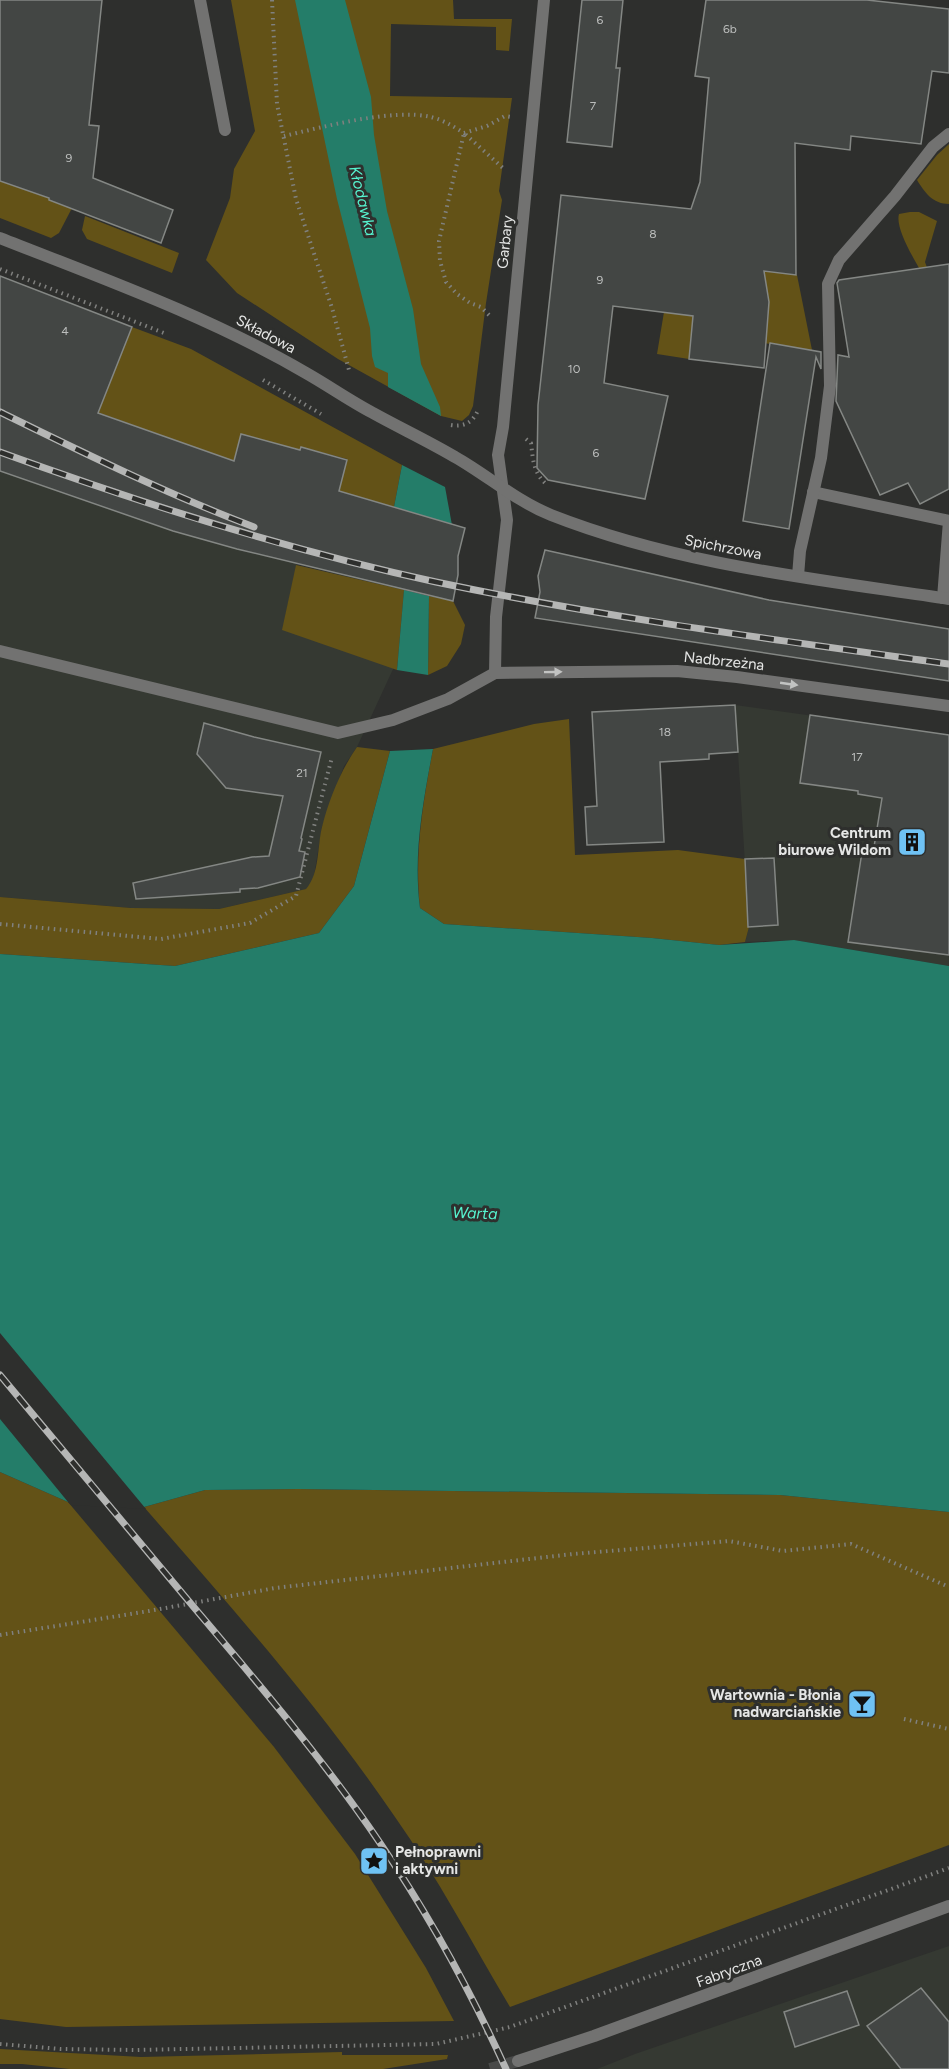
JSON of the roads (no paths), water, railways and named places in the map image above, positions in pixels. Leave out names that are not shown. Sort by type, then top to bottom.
[{"type":"street","points":[[200,0],[225,130]]},
{"type":"street","name":"Garbary","points":[[495,673],[496,617],[507,520],[498,455],[503,427],[544,0]]},
{"type":"street","points":[[798,576],[800,551],[821,458],[830,386],[828,284],[839,260],[895,196],[933,147],[949,134]]},
{"type":"street","name":"Składowa","points":[[0,238],[219,327],[307,373],[346,398],[454,456],[502,487]]},
{"type":"street","name":"Spichrzowa","points":[[502,487],[545,513],[657,550],[798,576],[946,599]]},
{"type":"street","points":[[813,492],[949,521],[946,599]]},
{"type":"street","points":[[0,651],[338,733],[393,720],[448,699],[495,673]]},
{"type":"street","name":"Nadbrzeżna","points":[[495,673],[677,671],[737,676],[949,706]]},
{"type":"street","name":"Fabryczna","points":[[518,2061],[594,2036],[949,1906]]},
{"type":"water","name":"Kłodawka","points":[[295,0],[345,0],[371,97],[374,135],[387,211],[413,309],[421,364],[440,407],[441,416],[388,387],[388,373],[375,367],[370,328],[337,199]]},
{"type":"water","points":[[402,465],[445,487],[452,525],[394,507]]},
{"type":"water","points":[[404,590],[429,596],[428,675],[397,670]]},
{"type":"water","name":"Warta","points":[[433,749],[420,828],[418,888],[420,908],[444,924],[652,938],[719,945],[794,940],[949,966],[949,1512],[780,1495],[298,1489],[205,1490],[144,1507],[68,1502],[0,1472],[0,954],[175,966],[319,933],[354,886],[390,751]]},
{"type":"tunnel","points":[[490,2069],[518,2061]]},
{"type":"railway","points":[[0,412],[158,487],[254,527]]},
{"type":"railway","points":[[0,452],[108,490],[271,541],[436,582],[564,607],[949,664]]},
{"type":"railway","points":[[0,1375],[265,1692],[359,1812],[432,1925],[478,2010],[506,2069]]},
{"type":"place","name":"Centrum biurowe Wildom","points":[[912,842]]},
{"type":"place","name":"Wartownia - Błonia nadwarciańskie","points":[[862,1704]]},
{"type":"place","name":"Pełnoprawni i aktywni","points":[[374,1861]]}]
